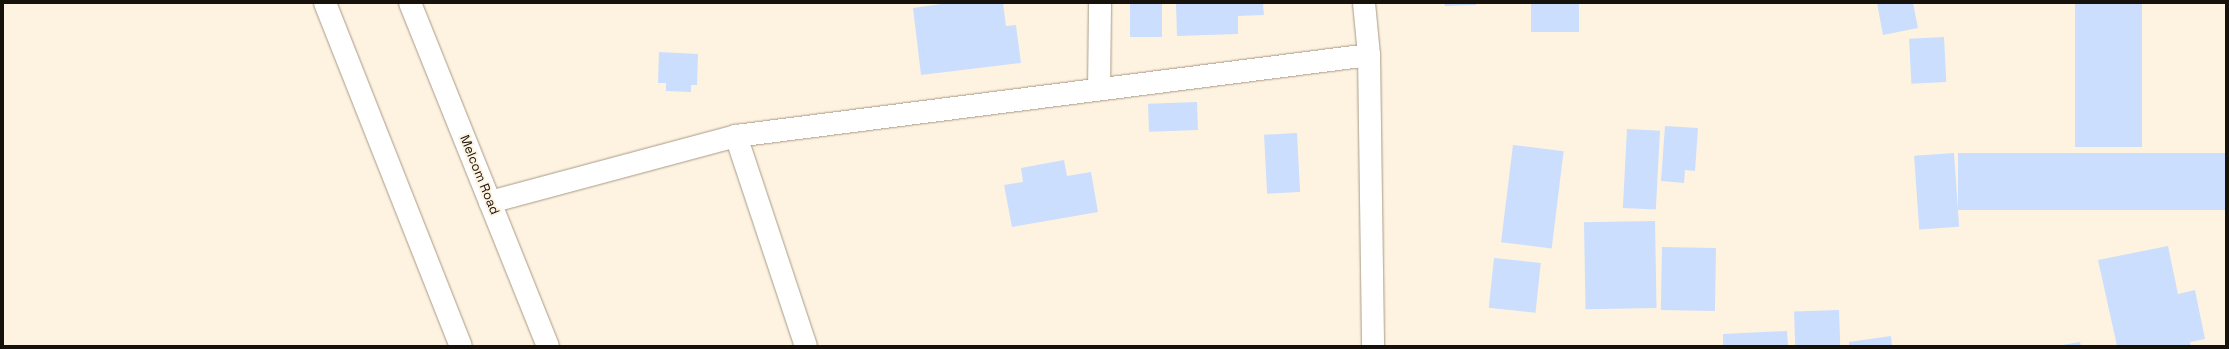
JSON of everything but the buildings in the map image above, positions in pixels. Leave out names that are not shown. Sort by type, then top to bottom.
[{"type":"street","points":[[325,3],[461,346]]},
{"type":"street","name":"Melcom Road","points":[[410,3],[548,346]]},
{"type":"street","points":[[1099,89],[1100,3]]},
{"type":"street","points":[[1364,3],[1370,54],[1373,346]]},
{"type":"street","points":[[490,202],[736,136],[1370,54]]},
{"type":"street","points":[[736,136],[806,346]]}]
